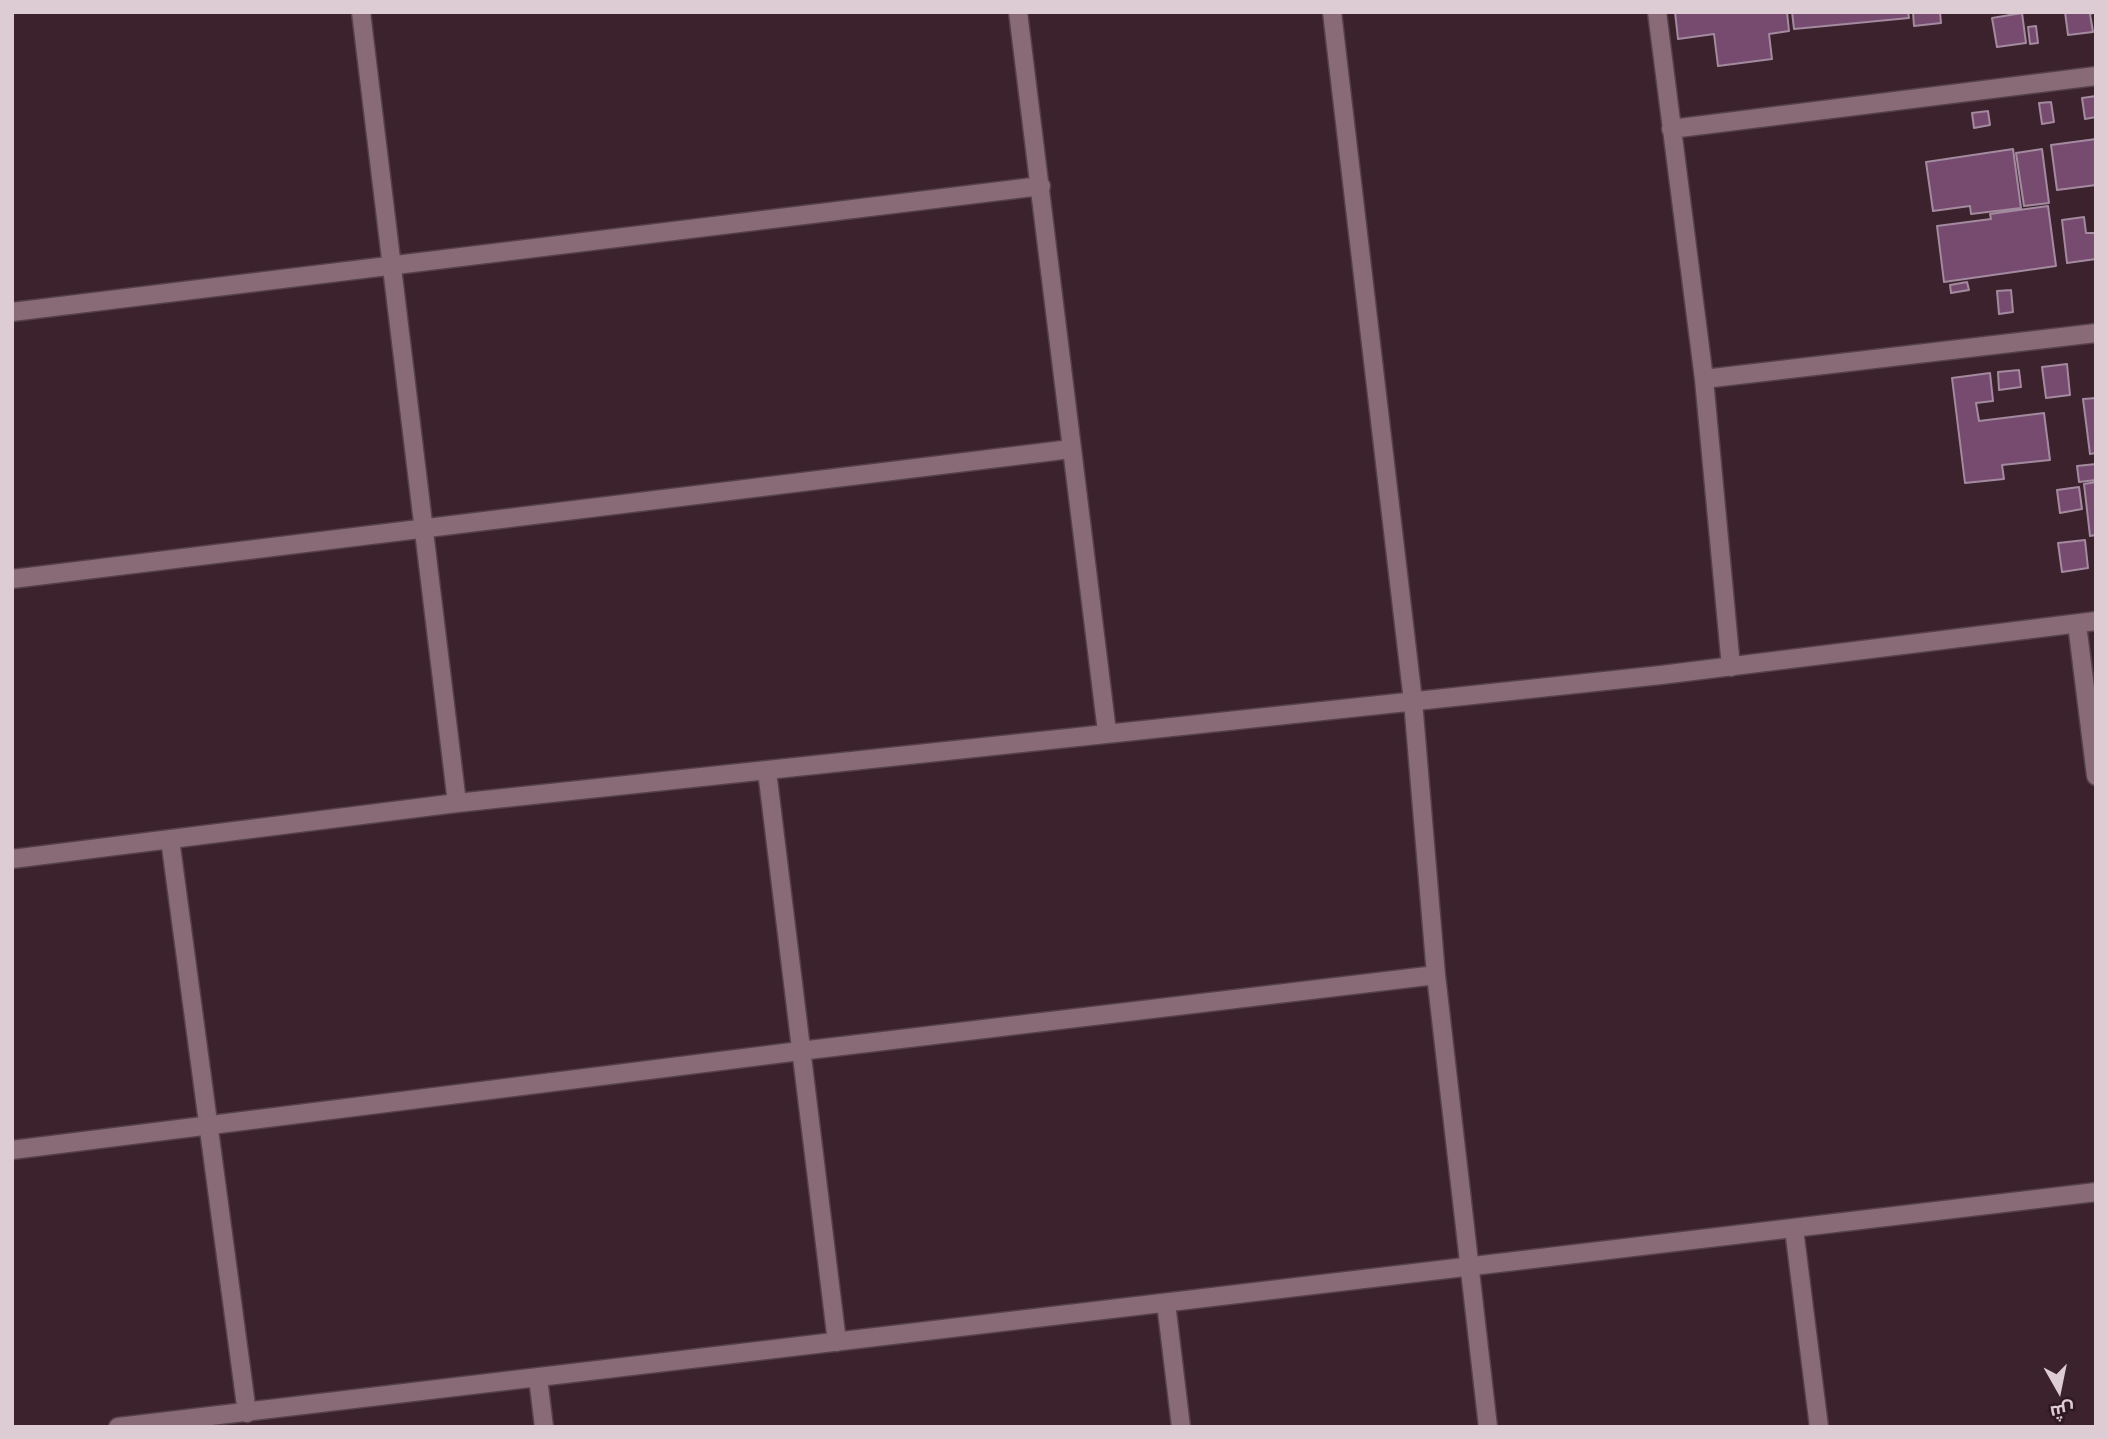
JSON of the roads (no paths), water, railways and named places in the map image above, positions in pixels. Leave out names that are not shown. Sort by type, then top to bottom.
[{"type":"street","points":[[361,12],[457,803]]},
{"type":"street","points":[[1018,12],[1107,732]]},
{"type":"street","points":[[1332,12],[1413,701],[1436,975],[1489,1427]]},
{"type":"street","points":[[1657,12],[1704,379],[1731,667]]},
{"type":"street","points":[[1671,129],[2096,76]]},
{"type":"street","points":[[12,312],[1041,186]]},
{"type":"street","points":[[1704,379],[2096,333]]},
{"type":"street","points":[[12,579],[1071,449]]},
{"type":"street","points":[[12,859],[457,803],[1731,667],[2096,621]]},
{"type":"street","points":[[2077,624],[2096,776]]},
{"type":"street","points":[[767,771],[837,1342]]},
{"type":"street","points":[[170,839],[247,1413]]},
{"type":"street","points":[[12,1150],[800,1051],[1436,975]]},
{"type":"street","points":[[118,1427],[2096,1192]]},
{"type":"street","points":[[1794,1229],[1819,1427]]},
{"type":"street","points":[[1166,1303],[1181,1427]]},
{"type":"street","points":[[538,1378],[544,1427]]}]
